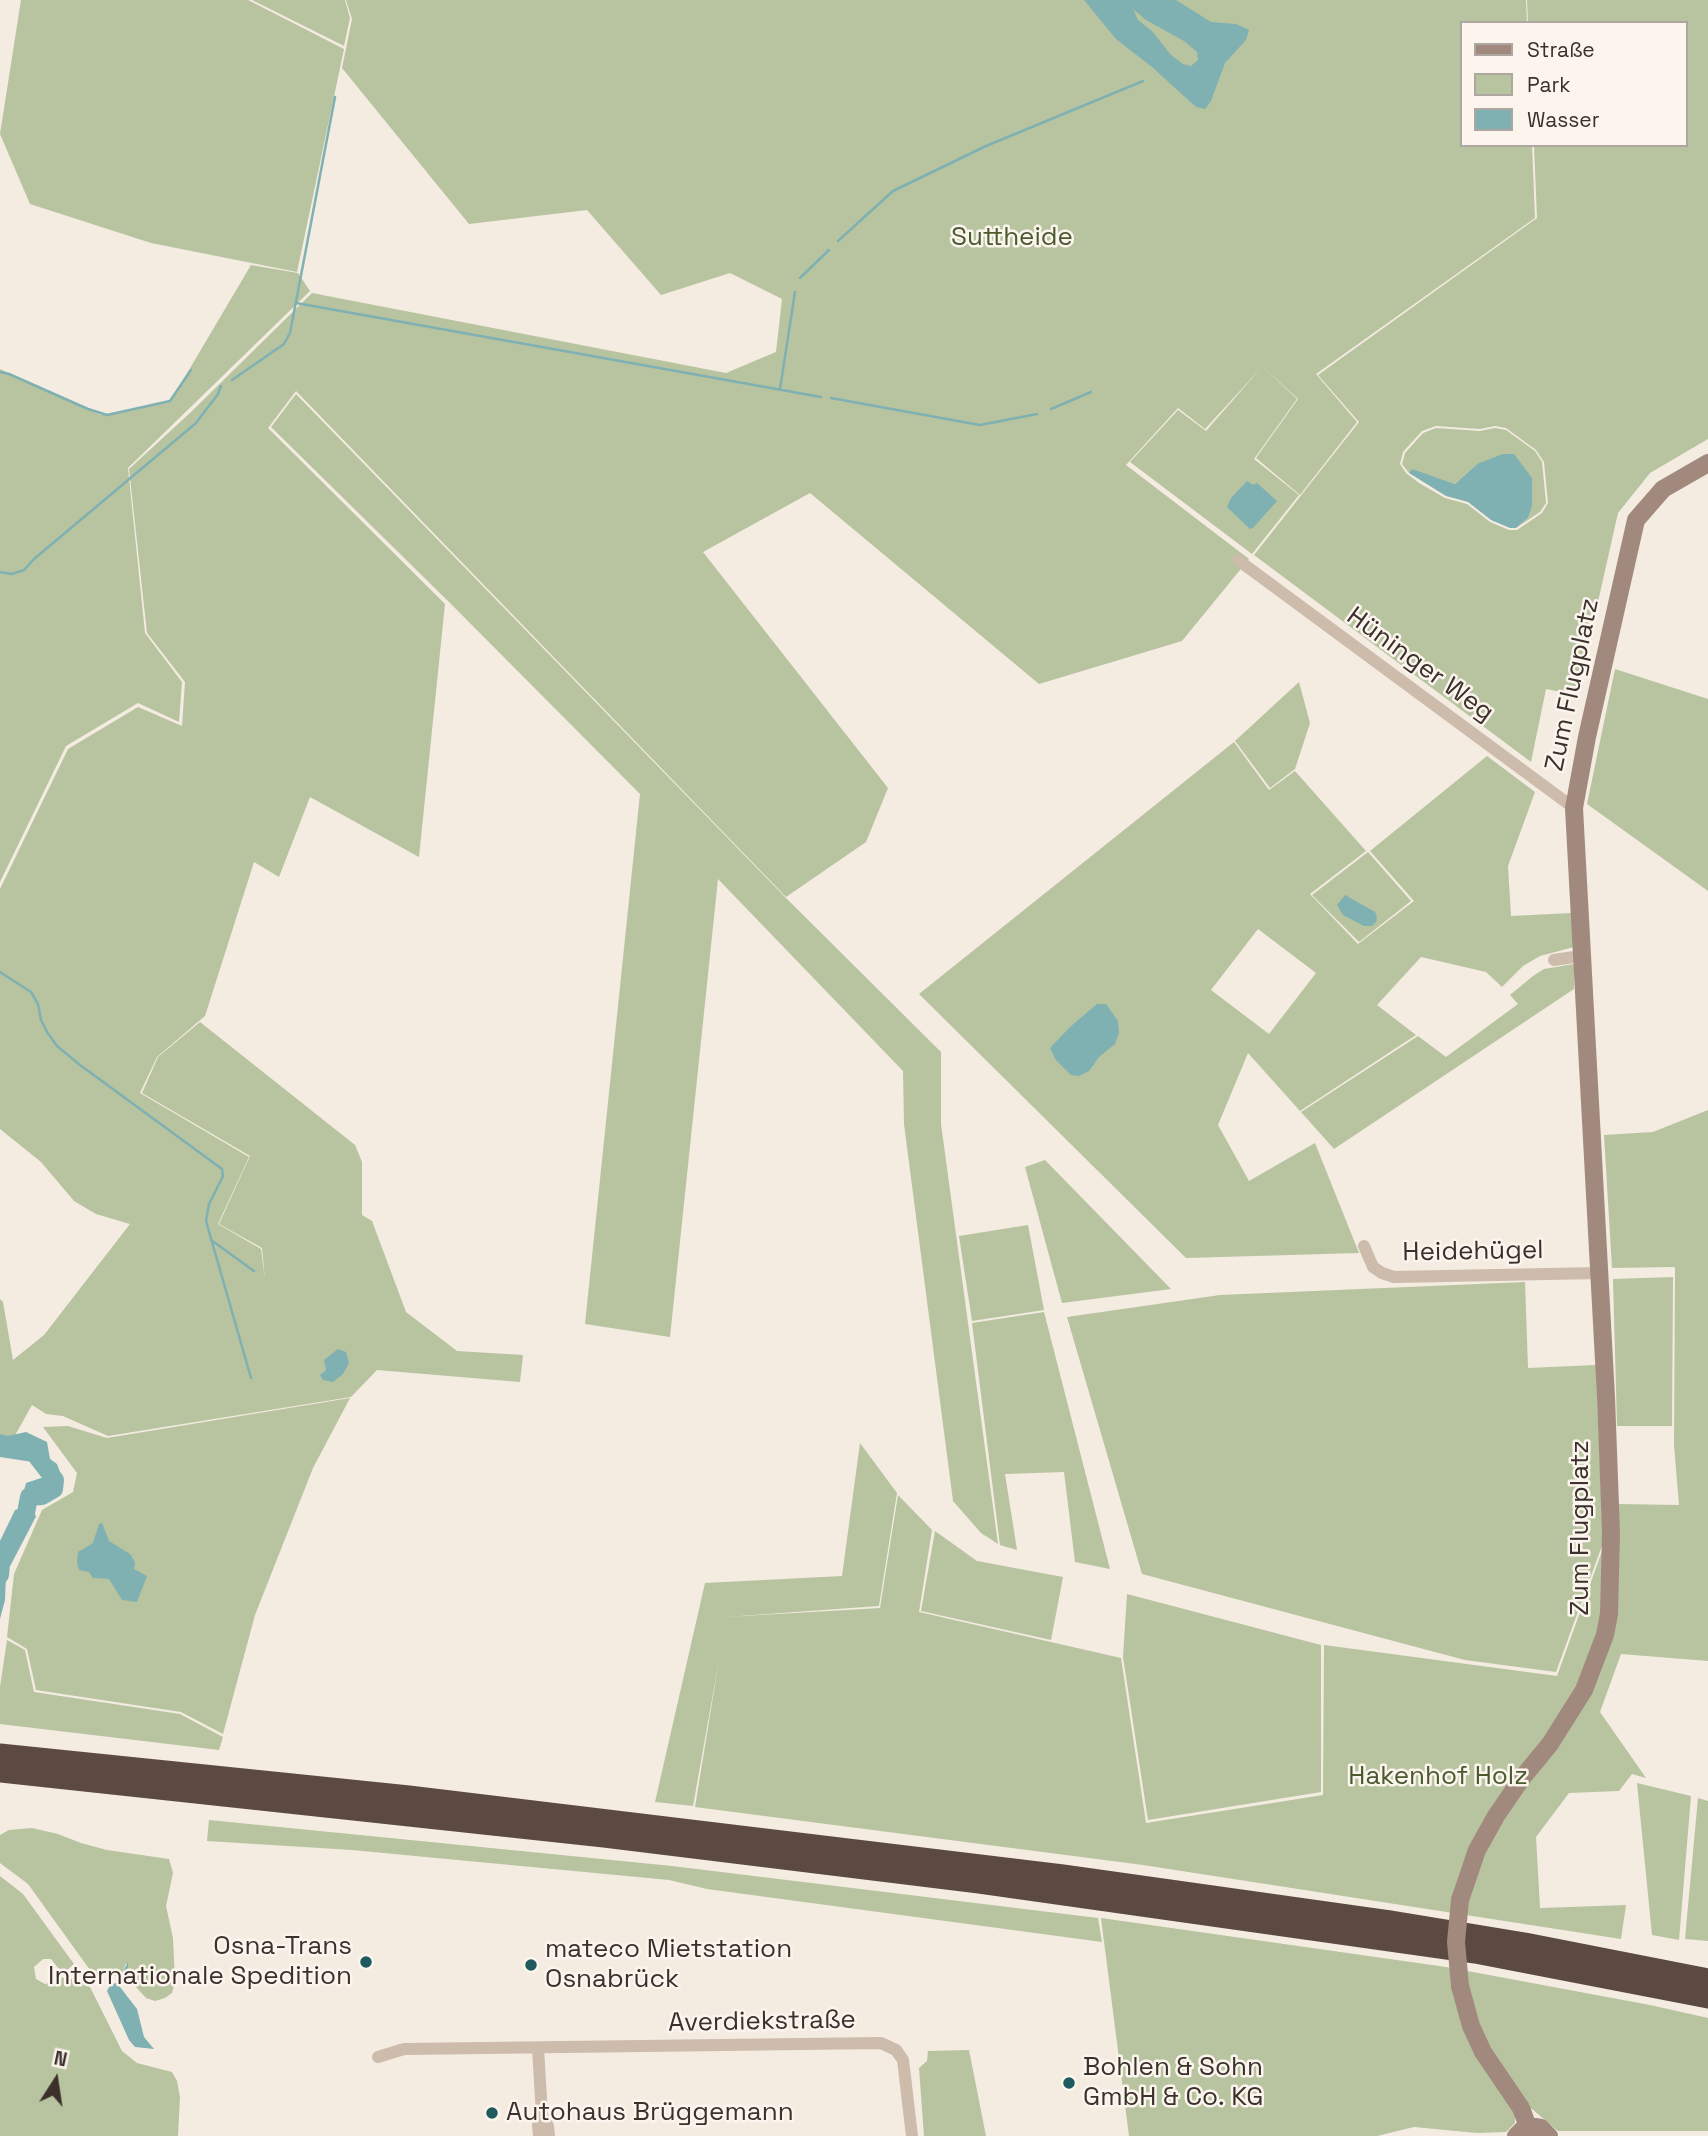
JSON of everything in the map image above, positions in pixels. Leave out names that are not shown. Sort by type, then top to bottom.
[{"type":"highway","points":[[0,1754],[478,1804],[1063,1875],[1390,1921],[1525,1943],[1708,1979]]},
{"type":"highway","points":[[0,1772],[604,1837],[979,1883],[1475,1954],[1708,1998]]},
{"type":"street","name":"Zum Flugplatz","points":[[1522,2132],[1521,2108],[1483,2052],[1471,2026],[1460,1986],[1456,1942],[1460,1900],[1477,1850],[1522,1778],[1556,1735],[1584,1690],[1605,1634],[1610,1604],[1611,1533],[1574,808],[1587,737],[1636,520],[1663,489],[1708,463]]},
{"type":"street","name":"Hüninger Weg","points":[[1238,560],[1574,808]]},
{"type":"street","points":[[1554,960],[1581,956]]},
{"type":"street","name":"Heidehügel","points":[[1364,1245],[1373,1267],[1394,1277],[1599,1273]]},
{"type":"street","name":"Averdiekstraße","points":[[378,2057],[404,2049],[881,2043],[896,2050],[903,2060],[912,2136]]},
{"type":"street","points":[[538,2048],[542,2115],[548,2126],[549,2136]]},
{"type":"street","points":[[539,2136],[538,2125],[542,2115]]},
{"type":"street","points":[[1522,2132],[1541,2128],[1549,2136]]},
{"type":"green space","points":[[21,0],[248,0],[344,49],[297,272],[151,243],[30,204],[0,134]]},
{"type":"green space","points":[[252,0],[345,0],[350,18],[344,46]]},
{"type":"green space","name":"Suttheide","points":[[346,0],[1526,0],[1527,21],[1460,21],[1460,147],[1532,147],[1535,218],[1316,374],[1357,422],[1300,495],[1256,458],[1298,399],[1262,366],[1297,399],[1254,459],[1299,495],[1252,554],[1130,462],[1178,410],[1206,431],[1261,368],[1205,429],[1178,408],[1126,465],[1249,559],[1182,641],[1039,684],[810,493],[703,552],[888,788],[866,842],[786,897],[296,391],[268,428],[445,604],[419,857],[310,797],[279,877],[254,862],[205,1016],[157,1057],[140,1093],[249,1157],[218,1224],[261,1249],[265,1280],[262,1248],[219,1224],[250,1156],[142,1093],[158,1057],[200,1022],[355,1145],[362,1162],[362,1215],[372,1221],[406,1312],[457,1351],[523,1355],[520,1382],[377,1370],[351,1397],[108,1436],[63,1416],[46,1414],[32,1405],[4,1455],[0,1454],[0,1299],[3,1302],[13,1360],[44,1335],[130,1224],[96,1214],[74,1201],[41,1162],[0,1129],[0,889],[68,749],[138,707],[182,726],[185,682],[147,633],[129,469],[312,293],[726,373],[776,352],[782,299],[730,273],[661,295],[587,210],[469,224],[342,68],[352,19]]},
{"type":"green space","points":[[1527,0],[1708,0],[1708,439],[1650,473],[1618,513],[1577,695],[1546,689],[1531,762],[1254,555],[1359,422],[1318,375],[1537,218],[1534,147],[1687,147],[1687,21],[1528,21]],"holes":[[[1436,426],[1480,429],[1495,426],[1506,428],[1536,450],[1544,462],[1548,503],[1542,513],[1517,530],[1509,530],[1490,522],[1467,504],[1445,498],[1419,483],[1406,473],[1400,464],[1403,452],[1422,431]]]},
{"type":"green space","points":[[251,265],[298,273],[310,291],[128,468],[145,633],[182,682],[179,722],[138,703],[66,746],[0,882],[0,369],[101,415],[170,402]]},
{"type":"green space","points":[[296,394],[785,897],[941,1052],[941,1124],[998,1544],[981,1533],[953,1501],[904,1124],[903,1071],[718,879],[670,1337],[585,1324],[640,794],[271,427]]},
{"type":"green space","points":[[1436,428],[1506,430],[1535,451],[1542,462],[1546,503],[1540,512],[1516,528],[1528,518],[1532,507],[1532,478],[1477,464],[1455,484],[1412,470],[1409,473],[1402,464],[1405,453],[1423,433]]},
{"type":"green space","points":[[1615,669],[1708,699],[1708,891],[1587,804]]},
{"type":"green space","points":[[1299,682],[1310,723],[1295,769],[1270,788],[1235,741]]},
{"type":"green space","points":[[1234,742],[1269,790],[1295,771],[1366,851],[1310,894],[1358,944],[1414,901],[1370,851],[1487,756],[1535,792],[1508,866],[1511,916],[1572,913],[1574,947],[1540,956],[1523,966],[1502,987],[1486,972],[1421,957],[1377,1005],[1416,1035],[1300,1111],[1248,1053],[1218,1125],[1249,1181],[1315,1143],[1359,1253],[1186,1258],[919,994]],"holes":[[[1258,929],[1316,973],[1269,1034],[1211,990]]]},
{"type":"green space","points":[[1368,852],[1411,901],[1359,942],[1312,895]]},
{"type":"green space","points":[[1574,964],[1574,989],[1334,1149],[1301,1112],[1418,1036],[1446,1057],[1518,1004],[1510,995],[1533,976],[1544,969]]},
{"type":"green space","name":"Hakenhof Holz","points":[[1708,1110],[1708,1661],[1621,1654],[1600,1712],[1646,1778],[1632,1774],[1619,1791],[1569,1793],[1536,1837],[1540,1908],[1626,1905],[1621,1939],[1143,1865],[695,1807],[719,1660],[693,1806],[655,1802],[705,1583],[842,1576],[860,1443],[897,1493],[879,1606],[726,1617],[880,1608],[898,1495],[932,1530],[919,1612],[1121,1658],[1146,1823],[1323,1795],[1324,1645],[1557,1676],[1619,1504],[1679,1505],[1674,1445],[1675,1267],[1612,1268],[1604,1135],[1653,1132]]},
{"type":"green space","points":[[1045,1160],[1171,1289],[1062,1303],[1025,1167]]},
{"type":"green space","points":[[1028,1225],[1044,1310],[972,1321],[959,1236]]},
{"type":"green space","points":[[1673,1277],[1672,1426],[1617,1426],[1613,1279]]},
{"type":"green space","points":[[1525,1282],[1528,1368],[1596,1365],[1603,1543],[1556,1672],[1465,1660],[1142,1574],[1067,1317],[1220,1295]]},
{"type":"green space","points":[[1044,1312],[1110,1569],[1075,1562],[1064,1472],[1005,1474],[1017,1550],[1000,1545],[972,1323]]},
{"type":"green space","points":[[350,1398],[313,1468],[255,1615],[223,1734],[181,1712],[36,1690],[27,1649],[7,1637],[14,1574],[42,1510],[73,1492],[77,1473],[43,1427],[68,1426],[107,1438]]},
{"type":"green space","points":[[935,1531],[977,1561],[1063,1577],[1051,1640],[921,1611]]},
{"type":"green space","points":[[1127,1594],[1321,1645],[1321,1792],[1148,1820],[1123,1657]]},
{"type":"green space","points":[[7,1640],[25,1650],[34,1692],[180,1714],[223,1737],[219,1750],[0,1724],[0,1687]]},
{"type":"green space","points":[[1637,1783],[1691,1796],[1679,1940],[1652,1935]]},
{"type":"green space","points":[[1698,1798],[1708,1801],[1708,1941],[1685,1939]]},
{"type":"green space","points":[[209,1820],[672,1866],[1098,1918],[1102,1942],[707,1889],[669,1880],[352,1850],[207,1841]]},
{"type":"green space","points":[[32,1828],[107,1850],[169,1859],[173,1873],[166,1906],[173,1938],[175,1982],[172,1993],[155,2001],[146,1998],[123,1978],[128,1967],[126,1963],[121,1976],[96,1974],[90,1970],[28,1884],[0,1863],[0,1835],[9,1830]]},
{"type":"green space","points":[[0,1876],[23,1894],[74,1964],[67,1970],[59,1969],[51,1959],[43,1959],[34,1967],[36,1979],[45,1984],[58,1977],[79,1980],[90,1987],[122,2051],[137,2063],[172,2072],[180,2097],[178,2136],[0,2136]]},
{"type":"green space","points":[[1101,1918],[1446,1967],[1708,2018],[1708,2131],[1558,2131],[1532,2109],[1515,2113],[1515,2123],[1506,2132],[1477,2133],[1414,2127],[1377,2136],[1129,2136]]},
{"type":"green space","points":[[969,2050],[986,2136],[924,2136],[919,2068],[927,2061],[928,2051]]},
{"type":"water","points":[[1084,0],[1176,0],[1211,22],[1236,24],[1249,30],[1246,40],[1225,63],[1211,101],[1205,109],[1196,107],[1116,39]],"holes":[[[1133,9],[1146,20],[1184,41],[1197,52],[1198,60],[1191,66],[1183,64],[1171,55],[1152,31],[1138,20]]]},
{"type":"water","points":[[1503,454],[1514,454],[1532,478],[1532,507],[1528,518],[1516,528],[1491,520],[1468,502],[1446,496],[1409,473],[1412,469],[1455,484],[1477,464]]},
{"type":"water","points":[[1247,481],[1253,485],[1257,483],[1277,501],[1250,529],[1227,507],[1231,498]]},
{"type":"water","points":[[1345,895],[1375,912],[1376,922],[1372,926],[1364,926],[1343,915],[1337,905]]},
{"type":"water","points":[[1097,1004],[1106,1004],[1118,1021],[1119,1033],[1115,1044],[1099,1057],[1089,1071],[1079,1076],[1071,1075],[1056,1060],[1050,1048]]},
{"type":"water","points":[[338,1349],[346,1352],[349,1363],[343,1374],[333,1382],[323,1380],[320,1375],[326,1370],[324,1360]]},
{"type":"water","points":[[26,1432],[47,1442],[50,1459],[57,1464],[61,1475],[56,1485],[37,1491],[31,1503],[36,1517],[31,1524],[18,1530],[7,1552],[5,1600],[0,1619],[0,1541],[15,1510],[19,1509],[26,1483],[47,1476],[49,1471],[36,1457],[19,1447],[0,1445],[0,1434],[8,1436]]},
{"type":"water","points":[[102,1523],[109,1541],[130,1554],[135,1562],[134,1569],[147,1576],[137,1602],[122,1600],[109,1579],[93,1578],[89,1572],[79,1570],[78,1552],[93,1543],[99,1524]]},
{"type":"water","points":[[128,1962],[120,1987],[137,2009],[144,2037],[154,2049],[135,2047],[129,2040],[107,1991],[110,1985],[116,1983]]},
{"type":"waterway","points":[[838,241],[893,191],[986,146],[1143,81]]},
{"type":"waterway","points":[[232,380],[284,344],[290,333],[335,97]]},
{"type":"waterway","points":[[800,278],[829,250]]},
{"type":"waterway","points":[[780,389],[795,292]]},
{"type":"waterway","points":[[296,303],[821,397]]},
{"type":"waterway","points":[[0,372],[107,415],[170,401],[191,370]]},
{"type":"waterway","points":[[0,572],[12,574],[24,570],[196,423],[221,386]]},
{"type":"waterway","points":[[1051,409],[1091,392]]},
{"type":"waterway","points":[[831,398],[980,425],[1037,414]]},
{"type":"waterway","points":[[0,972],[31,992],[38,1004],[41,1020],[57,1046],[222,1169],[223,1176],[209,1204],[206,1221],[251,1378]]},
{"type":"waterway","points":[[211,1240],[254,1271]]},
{"type":"waterway","points":[[0,1448],[34,1453],[55,1480],[54,1489],[42,1496],[29,1497],[25,1518],[1,1564],[0,1575]]},
{"type":"place","name":"Osna-Trans Internationale Spedition","points":[[366,1962]]},
{"type":"place","name":"mateco Mietstation Osnabrück","points":[[531,1965]]},
{"type":"place","name":"Bohlen & Sohn GmbH & Co. KG","points":[[1069,2083]]},
{"type":"place","name":"Autohaus Brüggemann","points":[[492,2113]]}]
